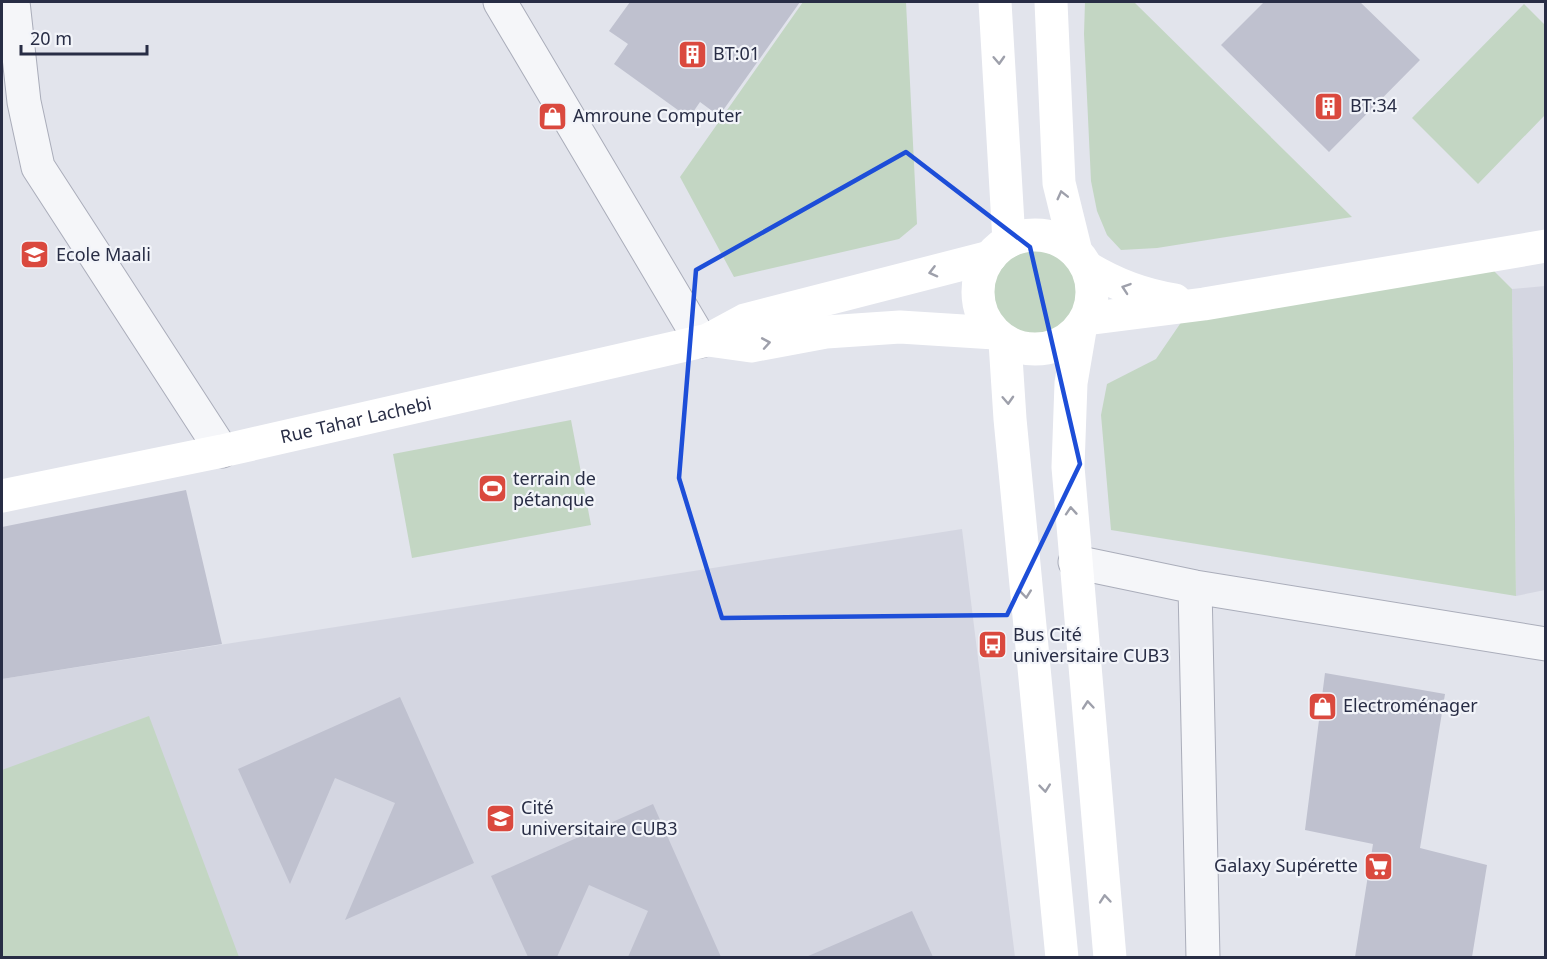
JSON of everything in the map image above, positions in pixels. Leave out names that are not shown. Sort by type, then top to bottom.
[{"type":"street","points":[[13,2],[24,102],[38,167],[222,451]]},
{"type":"street","points":[[500,2],[705,341]]},
{"type":"street","points":[[995,2],[999,249],[981,272],[978,288],[982,312],[1000,337],[1062,957]]},
{"type":"street","points":[[1051,2],[1059,183],[1082,260],[1092,285],[1092,303],[1083,324],[1071,383],[1068,467],[1110,957]]},
{"type":"street","points":[[705,341],[745,320],[999,249],[1026,236],[1044,236],[1061,241],[1113,283],[1150,296],[1204,304]]},
{"type":"street","points":[[705,341],[751,346],[826,332],[900,327],[1000,337],[1020,348],[1045,349],[1067,340],[1083,324],[1545,246]]},
{"type":"street","name":"Rue Tahar Lachebi","points":[[2,496],[222,451],[705,341]]},
{"type":"street","points":[[1075,562],[1195,587],[1545,644]]},
{"type":"street","points":[[1195,587],[1203,957]]},
{"type":"highlighted area","points":[[906,152],[1030,247],[1080,464],[1007,615],[722,618],[679,478],[696,270]]},
{"type":"shaded area","points":[[1545,286],[1545,590],[1516,596],[1512,289]]},
{"type":"shaded area","name":"Cité universitaire CUB3","points":[[962,529],[1015,957],[2,958],[2,679]]},
{"type":"green space","points":[[803,2],[906,2],[917,224],[899,239],[734,277],[680,177]]},
{"type":"green space","points":[[1085,2],[1134,2],[1352,217],[1157,248],[1121,250],[1107,235],[1097,211],[1091,181],[1084,34]]},
{"type":"green space","points":[[1524,4],[1545,25],[1545,115],[1478,184],[1412,118]]},
{"type":"green space","points":[[1035,251],[1052,254],[1066,263],[1075,277],[1078,294],[1075,311],[1066,325],[1052,334],[1035,337],[1018,334],[1004,325],[995,311],[992,294],[995,277],[1004,263],[1018,254]]},
{"type":"green space","points":[[1489,266],[1512,289],[1516,596],[1111,530],[1101,415],[1107,384],[1156,359],[1182,321]]},
{"type":"green space","name":"terrain de pétanque","points":[[571,420],[591,525],[412,558],[393,454]]},
{"type":"green space","points":[[149,716],[239,957],[2,957],[2,770]]},
{"type":"building","name":"BT:01","points":[[630,2],[800,2],[719,116],[700,102],[689,118],[614,64],[628,44],[609,31]]},
{"type":"building","name":"BT:34","points":[[1264,2],[1360,2],[1420,60],[1329,152],[1221,45]]},
{"type":"building","points":[[186,490],[222,644],[2,679],[2,527]]},
{"type":"building","points":[[1325,673],[1445,694],[1420,848],[1487,865],[1472,957],[1355,957],[1373,844],[1305,830]]},
{"type":"building","points":[[400,697],[474,863],[345,920],[395,803],[335,778],[290,884],[238,769]]},
{"type":"building","points":[[653,804],[721,957],[628,957],[648,911],[589,885],[557,957],[528,957],[491,876]]},
{"type":"building","points":[[912,911],[933,957],[806,957]]},
{"type":"place","name":"BT:01","points":[[692,54]]},
{"type":"place","name":"BT:34","points":[[1329,106]]},
{"type":"place","name":"Amroune Computer","points":[[552,116]]},
{"type":"place","name":"Ecole Maali","points":[[35,255]]},
{"type":"place","name":"terrain de pétanque","points":[[492,489]]},
{"type":"place","name":"Bus Cité universitaire CUB3","points":[[992,645]]},
{"type":"place","name":"Electroménager","points":[[1322,706]]},
{"type":"place","name":"Cité universitaire CUB3","points":[[500,818]]},
{"type":"place","name":"Galaxy Supérette","points":[[1379,866]]}]
